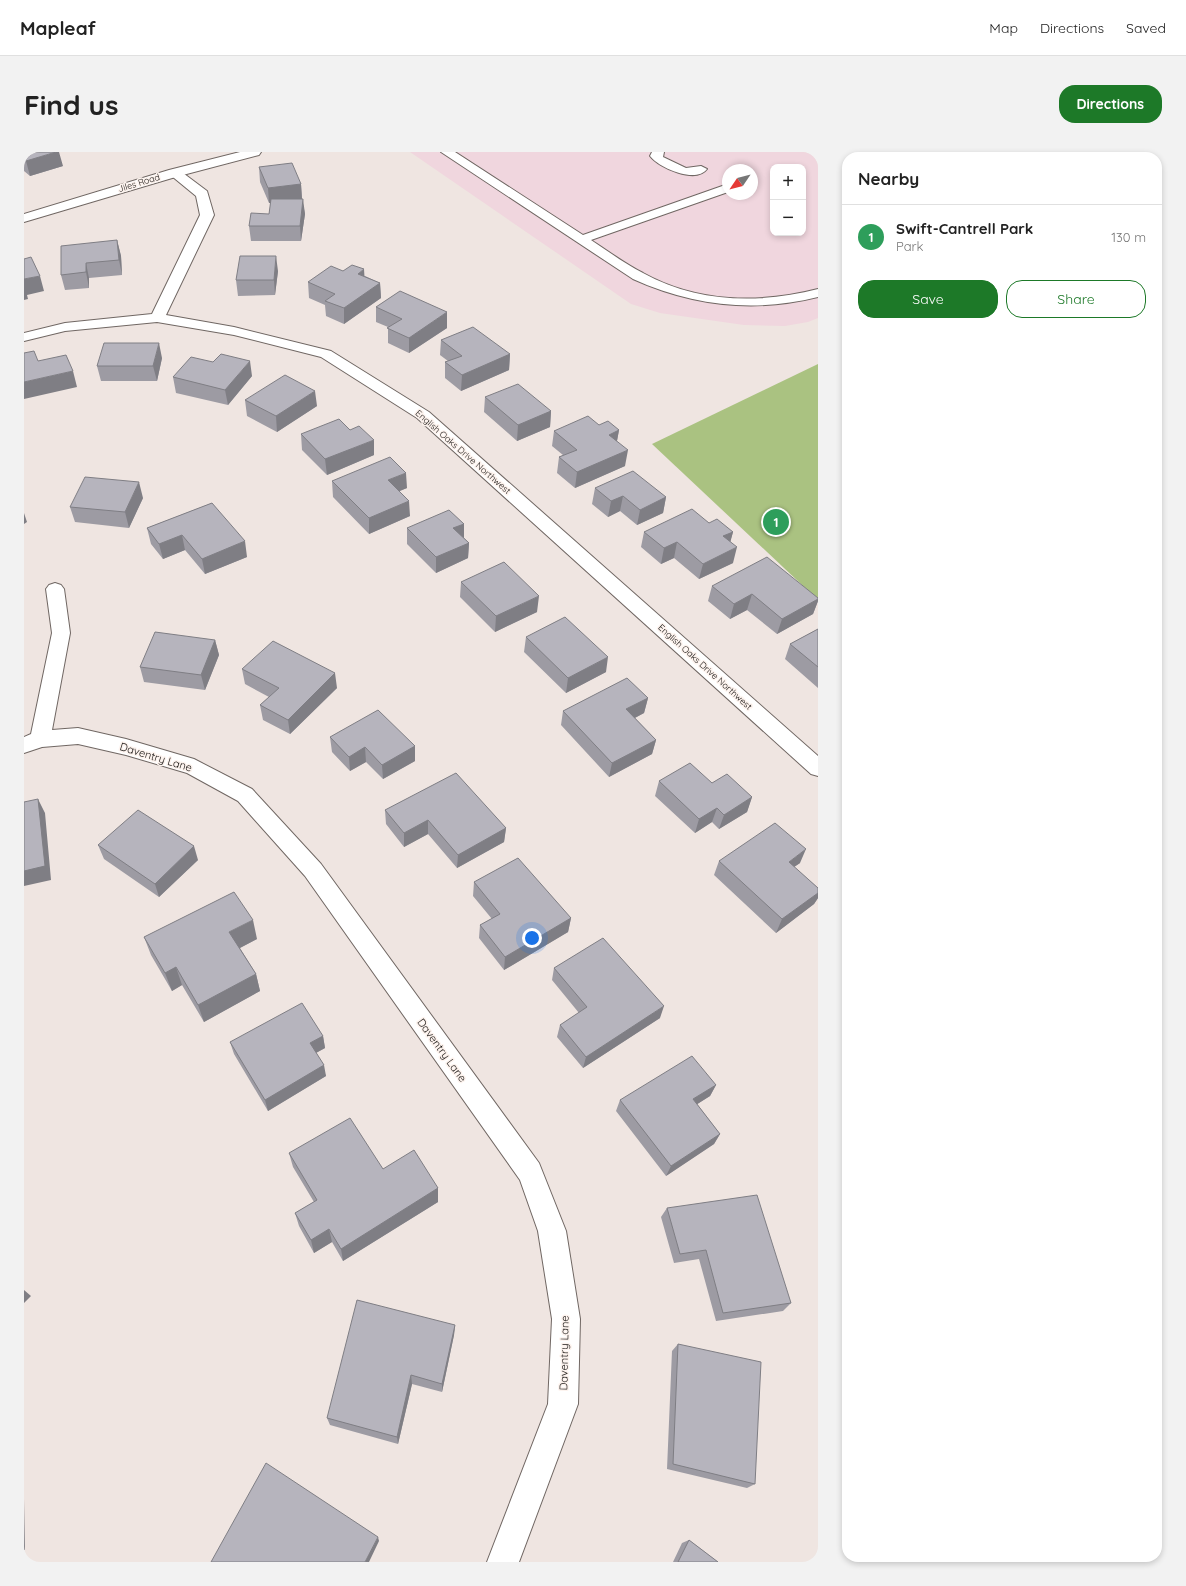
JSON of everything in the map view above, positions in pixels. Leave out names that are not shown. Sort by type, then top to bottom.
[{"type":"street","name":"Jiles Road","points":[[24,218],[174,173],[255,152]]},
{"type":"street","points":[[157,318],[207,215],[202,194],[174,173]]},
{"type":"street","name":"English Oaks Drive Northwest","points":[[24,336],[65,327],[157,318],[234,331],[326,354],[423,415],[818,768]]},
{"type":"street","points":[[32,742],[61,633],[55,589]]},
{"type":"street","name":"Daventry Lane","points":[[32,742],[78,736],[126,747],[194,767],[245,795],[313,870],[530,1172],[552,1231],[566,1319],[563,1404],[503,1562]]},
{"type":"lane","points":[[447,152],[638,276],[657,286],[689,296],[723,302],[764,302],[811,296],[818,293]]},
{"type":"lane","points":[[658,152],[656,156],[684,172],[696,171],[701,168]]},
{"type":"lane","points":[[583,239],[722,190]]},
{"type":"shaded area","points":[[410,152],[818,152],[818,318],[808,322],[785,326],[744,325],[660,313],[631,304]]},
{"type":"green space","points":[[818,364],[818,600],[652,444]]},
{"type":"building","points":[[24,152],[56,152],[26,161],[24,159]]},
{"type":"building","points":[[292,163],[301,184],[268,188],[259,167]]},
{"type":"building","points":[[271,199],[303,199],[300,226],[249,226],[251,213],[269,214]]},
{"type":"building","points":[[117,240],[119,260],[86,263],[86,272],[61,275],[61,246]]},
{"type":"building","points":[[240,256],[276,256],[274,280],[236,280]]},
{"type":"building","points":[[31,257],[40,276],[24,279],[24,259]]},
{"type":"building","points":[[352,265],[364,269],[358,274],[380,283],[344,308],[325,301],[335,294],[308,282],[331,266],[343,271]]},
{"type":"building","points":[[400,291],[447,312],[409,338],[387,328],[402,319],[376,307]]},
{"type":"building","points":[[473,327],[510,354],[462,375],[445,362],[462,356],[441,340]]},
{"type":"building","points":[[104,343],[159,343],[153,366],[97,366]]},
{"type":"building","points":[[34,351],[38,361],[66,355],[73,371],[24,382],[24,353]]},
{"type":"building","points":[[221,354],[250,361],[225,390],[173,377],[191,357],[213,362]]},
{"type":"building","points":[[285,375],[315,391],[276,416],[245,400]]},
{"type":"building","points":[[518,384],[551,411],[518,425],[485,397]]},
{"type":"building","points":[[588,416],[599,425],[608,421],[619,430],[609,435],[628,450],[577,472],[559,457],[577,450],[554,431]]},
{"type":"building","points":[[339,419],[350,430],[359,426],[374,440],[325,459],[301,434]]},
{"type":"building","points":[[390,457],[406,473],[388,480],[409,501],[369,518],[332,481]]},
{"type":"building","points":[[633,471],[666,497],[640,510],[623,496],[611,501],[595,488]]},
{"type":"building","points":[[85,477],[139,482],[125,512],[70,507]]},
{"type":"building","points":[[212,503],[245,541],[202,559],[182,535],[159,544],[147,528]]},
{"type":"building","points":[[692,509],[709,523],[717,519],[733,532],[723,536],[737,547],[703,564],[677,542],[664,548],[644,532]]},
{"type":"building","points":[[449,510],[464,524],[453,528],[469,543],[436,557],[407,528]]},
{"type":"building","points":[[767,557],[818,599],[782,619],[752,594],[734,604],[712,586]]},
{"type":"building","points":[[504,562],[539,596],[496,616],[461,582]]},
{"type":"building","points":[[565,617],[608,657],[568,678],[526,637]]},
{"type":"building","points":[[818,629],[818,667],[790,644]]},
{"type":"building","points":[[155,632],[215,640],[201,675],[140,667]]},
{"type":"building","points":[[273,641],[335,673],[288,720],[260,705],[279,688],[242,669]]},
{"type":"building","points":[[627,678],[648,698],[626,709],[656,740],[612,763],[563,711]]},
{"type":"building","points":[[378,710],[415,746],[382,765],[365,747],[349,757],[330,737]]},
{"type":"building","points":[[690,763],[712,783],[727,774],[752,797],[724,815],[717,808],[699,819],[659,781]]},
{"type":"building","points":[[456,773],[506,828],[458,855],[428,820],[404,833],[385,810]]},
{"type":"building","points":[[38,799],[45,866],[24,871],[24,802]]},
{"type":"building","points":[[138,810],[194,846],[155,884],[98,845]]},
{"type":"building","points":[[775,823],[806,849],[789,862],[818,888],[818,893],[782,919],[719,861]]},
{"type":"building","points":[[518,858],[571,918],[505,957],[480,925],[500,914],[474,882]]},
{"type":"building","points":[[234,892],[253,920],[229,932],[256,974],[198,1005],[176,967],[165,973],[144,937]]},
{"type":"building","points":[[603,938],[664,1006],[586,1057],[560,1025],[587,1007],[554,968]]},
{"type":"building","points":[[302,1003],[323,1036],[310,1043],[324,1065],[265,1100],[230,1042]]},
{"type":"building","points":[[692,1056],[716,1085],[693,1099],[720,1134],[671,1166],[620,1100]]},
{"type":"building","points":[[350,1118],[383,1169],[414,1150],[438,1188],[341,1249],[329,1229],[311,1240],[295,1213],[317,1200],[289,1153]]},
{"type":"building","points":[[757,1195],[791,1303],[723,1313],[706,1250],[680,1254],[667,1208]]},
{"type":"building","points":[[357,1300],[455,1325],[442,1384],[411,1375],[397,1437],[327,1418]]},
{"type":"building","points":[[678,1344],[761,1362],[755,1484],[673,1464]]},
{"type":"building","points":[[266,1463],[378,1537],[365,1562],[211,1562]]},
{"type":"building","points":[[689,1540],[718,1562],[678,1562]]},
{"type":"place","name":"Swift-Cantrell Park","points":[[776,522]]}]
